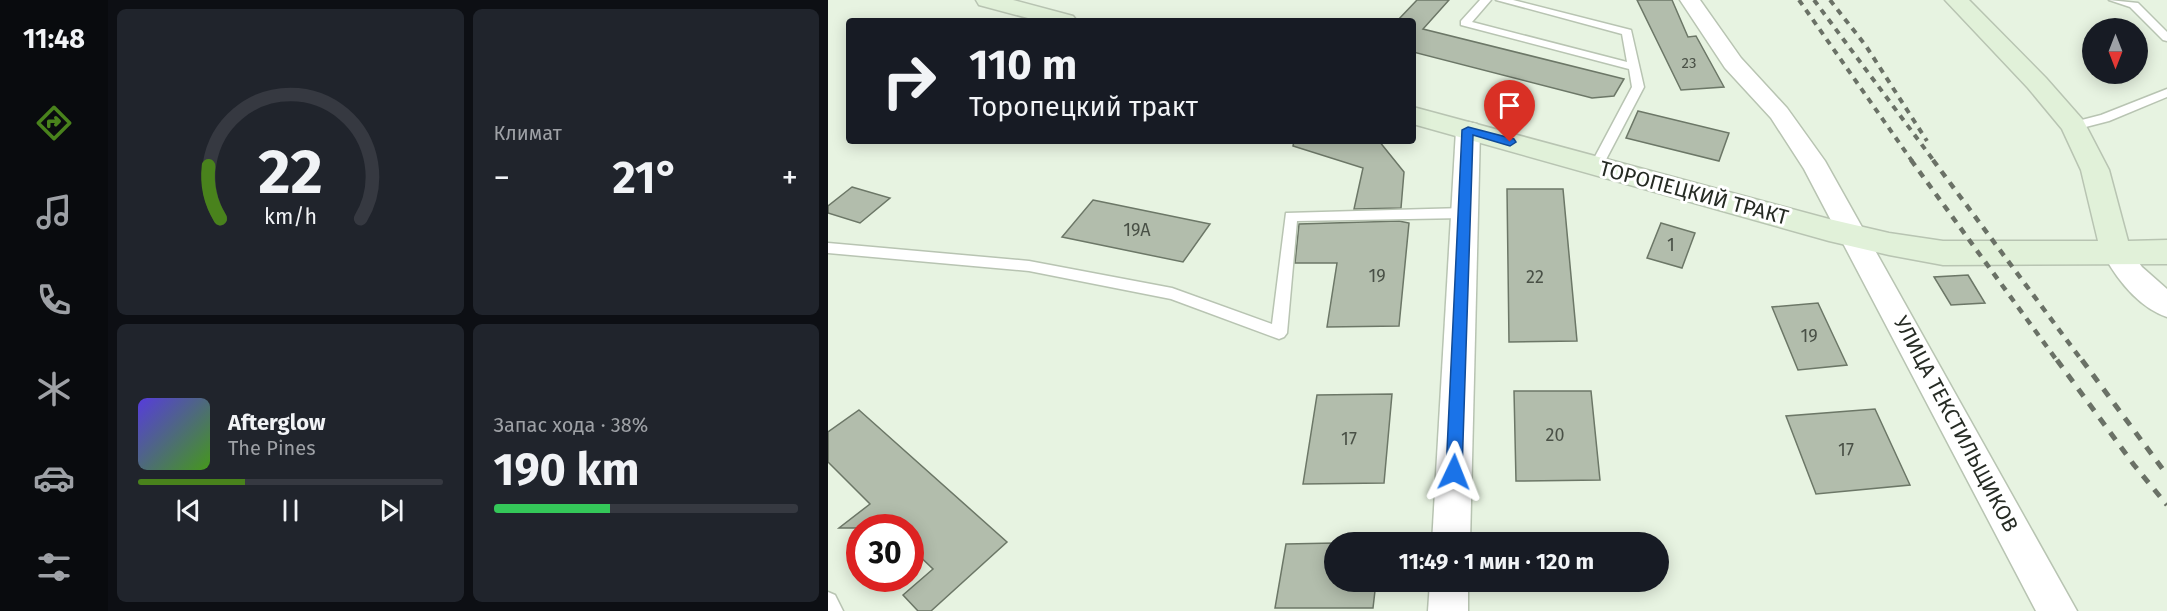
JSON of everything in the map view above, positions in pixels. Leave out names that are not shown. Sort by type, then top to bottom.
[{"type":"main road","points":[[987,0],[1054,18]]},
{"type":"main road","points":[[1956,0],[2037,83],[2074,126],[2095,170],[2116,252],[2167,252]]},
{"type":"main road","name":"ТОРОПЕЦКИЙ ТРАКТ","points":[[1416,116],[1854,236],[1943,253],[2116,252]]},
{"type":"street","name":"УЛИЦА ТЕКСТИЛЬЩИКОВ","points":[[1690,0],[1733,63],[1779,113],[1816,167],[2057,611]]},
{"type":"street","points":[[1451,532],[1468,130]]},
{"type":"street","points":[[2116,252],[2132,276],[2167,305]]},
{"type":"street","points":[[1448,611],[1449,592]]},
{"type":"lane","points":[[1486,0],[1465,23],[1634,67]]},
{"type":"lane","points":[[1501,0],[1627,32],[1638,87],[1596,166]]},
{"type":"lane","points":[[2114,0],[2134,5],[2167,38]]},
{"type":"lane","points":[[2074,126],[2105,118],[2167,93]]},
{"type":"lane","points":[[828,248],[1029,266],[1172,294],[1279,333],[1291,216],[1464,213]]},
{"type":"lane","points":[[828,602],[833,611]]},
{"type":"building","points":[[1417,0],[1449,0],[1423,29],[1624,79],[1614,96],[1592,98],[1416,53],[1416,18],[1400,18]]},
{"type":"building","points":[[1637,0],[1672,0],[1688,37],[1696,36],[1724,87],[1681,90]]},
{"type":"building","points":[[1638,111],[1729,133],[1719,161],[1626,138]]},
{"type":"building","points":[[1293,144],[1381,144],[1404,172],[1401,208],[1354,209],[1363,168],[1293,146]]},
{"type":"building","points":[[852,187],[890,198],[860,223],[828,213],[828,206]]},
{"type":"building","points":[[1507,189],[1563,189],[1577,341],[1509,342]]},
{"type":"building","points":[[1093,200],[1210,224],[1183,262],[1062,237]]},
{"type":"building","points":[[1399,221],[1409,223],[1399,326],[1327,327],[1337,263],[1295,263],[1299,224]]},
{"type":"building","points":[[1661,223],[1695,233],[1682,268],[1647,258]]},
{"type":"building","points":[[1968,275],[1985,303],[1951,305],[1934,277]]},
{"type":"building","points":[[1818,303],[1847,365],[1798,370],[1772,307]]},
{"type":"building","points":[[1514,391],[1591,391],[1600,480],[1516,481]]},
{"type":"building","points":[[1392,394],[1384,483],[1303,484],[1317,395]]},
{"type":"building","points":[[1875,409],[1910,485],[1816,494],[1786,416]]},
{"type":"building","points":[[859,410],[1007,542],[931,611],[918,611],[903,595],[906,592],[924,592],[924,577],[933,569],[924,560],[924,514],[857,514],[870,504],[828,462],[828,432]]},
{"type":"building","points":[[1324,543],[1324,592],[1375,592],[1373,608],[1275,608],[1286,544]]},
{"type":"railway","points":[[1799,0],[1912,161]]},
{"type":"railway","points":[[1814,0],[1934,161]]},
{"type":"railway","points":[[1830,0],[1866,46],[1927,141]]},
{"type":"railway","points":[[1911,160],[2058,362]]},
{"type":"railway","points":[[1933,160],[2083,362]]},
{"type":"railway","points":[[2057,360],[2134,465],[2167,505]]},
{"type":"railway","points":[[2082,360],[2167,475]]},
{"type":"route","points":[[1454,472],[1468,130],[1510,142]]}]
